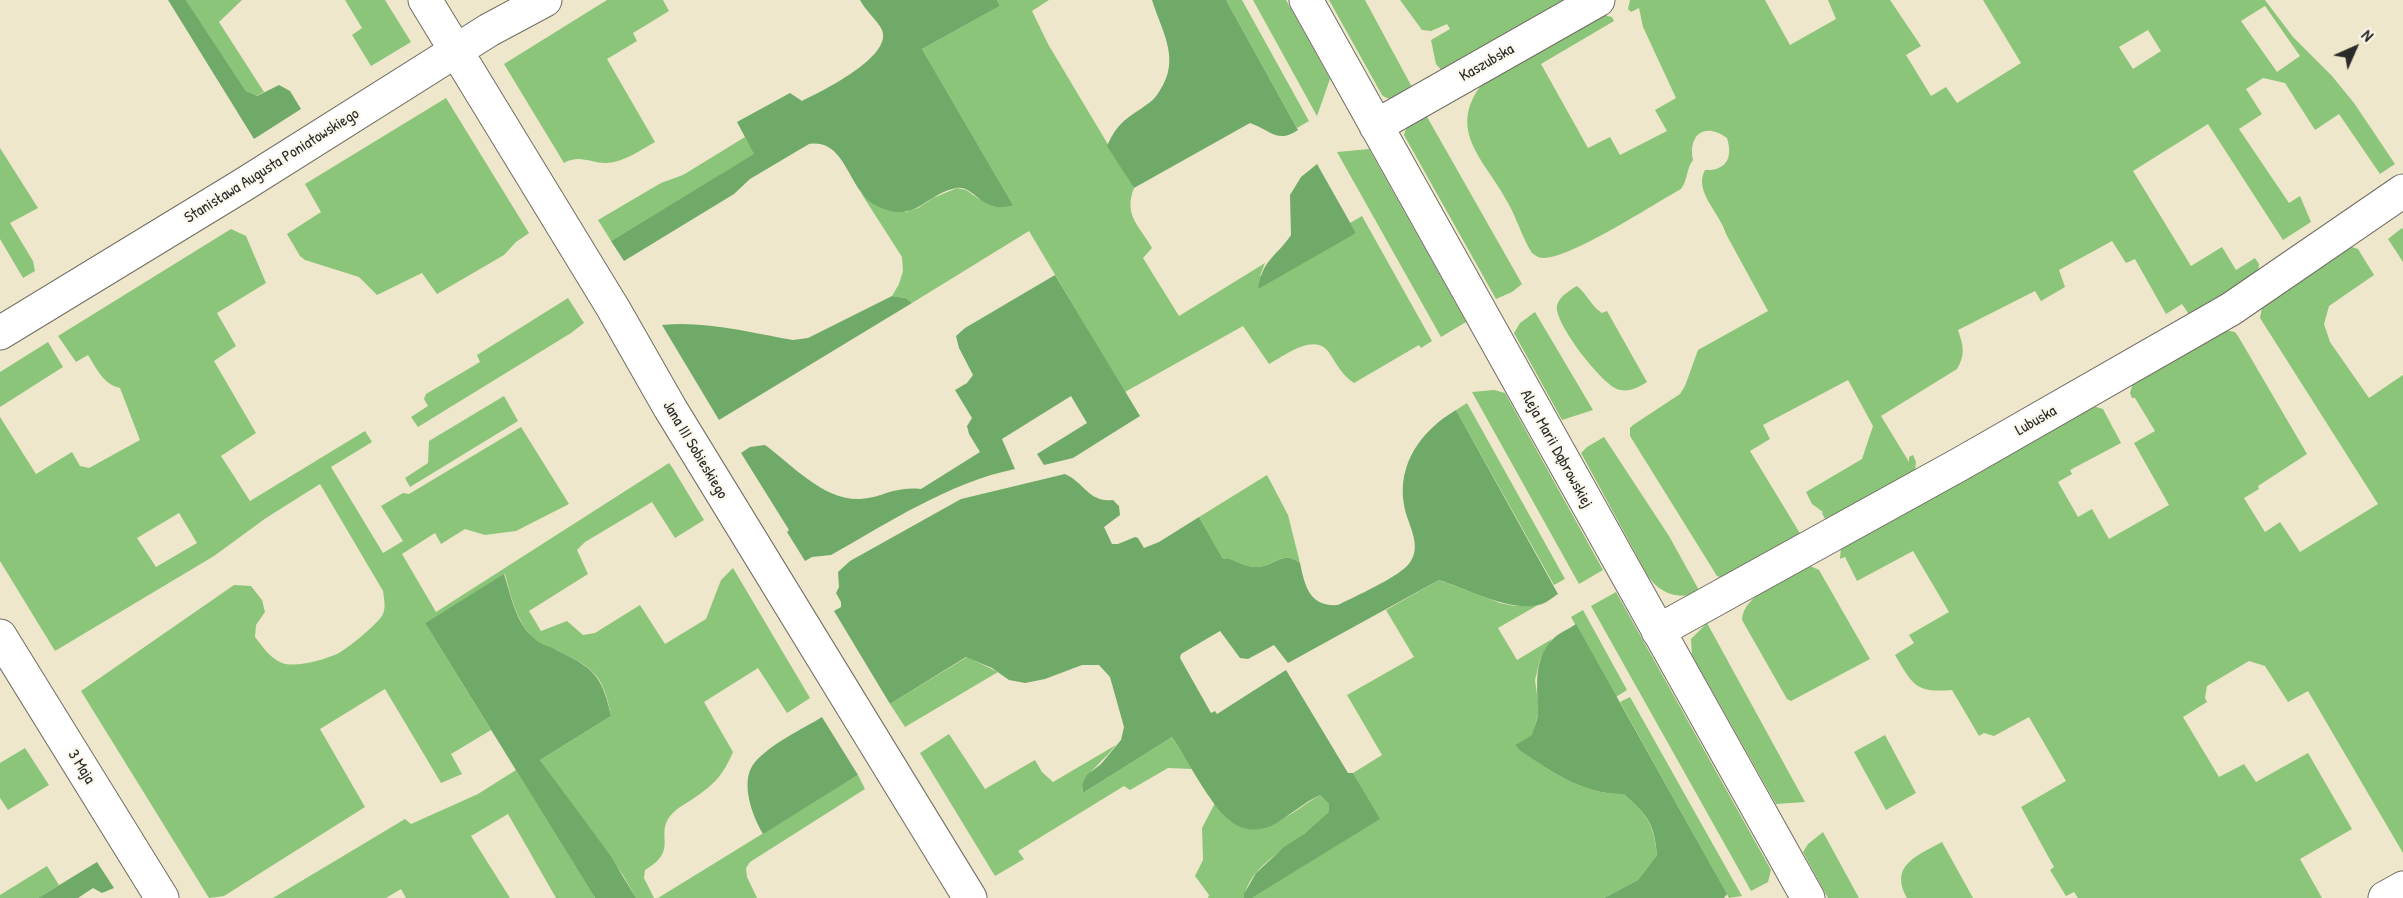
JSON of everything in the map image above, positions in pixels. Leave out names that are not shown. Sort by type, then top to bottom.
[{"type":"street","name":"Jana III Sobieskiego","points":[[425,0],[613,308],[664,399],[970,898]]},
{"type":"street","name":"Stanisława Augusta Poniatowskiego","points":[[0,333],[243,185],[456,51],[544,0]]},
{"type":"street","name":"Aleja Marii Dąbrowskiej","points":[[1306,0],[1808,898]]},
{"type":"street","name":"Kaszubska","points":[[1376,126],[1598,0]]},
{"type":"street","name":"Lubuska","points":[[1658,631],[1962,463],[2221,315],[2282,276],[2403,191]]},
{"type":"street","name":"3 Maja","points":[[0,636],[162,898]]},
{"type":"street","points":[[2385,898],[2403,888]]},
{"type":"green space","points":[[168,0],[186,0],[246,91],[257,96],[279,85],[290,91],[301,109],[254,139]]},
{"type":"green space","points":[[186,0],[242,0],[219,22],[264,92],[256,96],[246,91]]},
{"type":"green space","points":[[345,0],[385,0],[411,42],[371,66],[352,35],[362,28]]},
{"type":"green space","points":[[607,0],[663,0],[669,11],[633,33],[637,41],[607,59],[655,142],[632,155],[613,162],[601,163],[575,159],[564,163],[504,64]]},
{"type":"green space","points":[[860,0],[997,0],[1000,6],[922,49],[1013,205],[994,206],[968,190],[956,188],[910,211],[889,211],[866,198],[839,157],[831,149],[821,144],[809,144],[750,179],[734,194],[624,261],[611,241],[754,154],[737,122],[790,93],[802,101],[853,72],[877,51],[882,40],[882,30]]},
{"type":"green space","points":[[997,0],[1049,0],[1032,11],[1048,44],[1134,188],[1130,206],[1134,220],[1152,248],[1143,258],[1179,316],[1265,263],[1260,276],[1356,233],[1350,223],[1362,216],[1432,341],[1421,348],[1419,345],[1354,383],[1343,374],[1324,347],[1317,345],[1301,347],[1269,364],[1243,326],[1125,392],[1029,231],[912,303],[906,298],[892,296],[903,271],[902,257],[861,193],[874,204],[889,210],[906,212],[957,188],[966,190],[979,199],[1013,205],[922,49],[1000,6]]},
{"type":"green space","points":[[1152,0],[1226,0],[1298,130],[1285,136],[1279,136],[1250,123],[1134,188],[1107,146],[1120,125],[1155,97],[1167,74],[1169,53],[1167,42]]},
{"type":"green space","points":[[1226,0],[1242,0],[1309,121],[1297,128]]},
{"type":"green space","points":[[1253,0],[1286,0],[1330,79],[1317,116]]},
{"type":"green space","points":[[1329,0],[1365,0],[1413,89],[1390,99],[1382,95]]},
{"type":"green space","points":[[1400,0],[1568,0],[1442,71],[1436,64],[1431,40],[1450,29],[1447,24],[1431,31],[1422,30]]},
{"type":"green space","points":[[1630,0],[1765,0],[1790,45],[1836,19],[1828,0],[1890,0],[1921,46],[1906,55],[1931,96],[1946,87],[1957,103],[2021,63],[1983,0],[2265,0],[2293,37],[2332,76],[2354,103],[2395,164],[2380,174],[2339,114],[2315,130],[2285,83],[2263,78],[2246,89],[2262,114],[2239,129],[2289,203],[2300,196],[2311,222],[2283,240],[2208,124],[2133,171],[2191,266],[2222,247],[2236,270],[2255,258],[2259,264],[2258,274],[2190,316],[2182,304],[2166,314],[2135,259],[2126,263],[2112,241],[2059,270],[2065,287],[2041,301],[2035,291],[1958,330],[1963,350],[1957,369],[1881,416],[1909,462],[1909,457],[1913,455],[1916,462],[1915,472],[1826,521],[1823,512],[1812,504],[1806,492],[1862,459],[1873,426],[1848,380],[1763,425],[1770,439],[1750,451],[1801,535],[1722,578],[1717,576],[1630,436],[1630,428],[1680,394],[1698,350],[1768,311],[1702,186],[1705,170],[1719,168],[1726,162],[1729,151],[1727,138],[1712,131],[1700,133],[1693,143],[1693,160],[1681,189],[1592,240],[1574,249],[1544,258],[1532,253],[1508,203],[1473,146],[1468,132],[1468,117],[1472,101],[1482,84],[1603,15],[1612,17],[1614,21],[1541,64],[1588,148],[1610,137],[1620,155],[1667,131],[1655,110],[1676,98],[1643,27],[1639,8],[1631,12],[1628,9]],"holes":[[[2265,6],[2300,56],[2277,72],[2241,21]],[[2148,30],[2161,51],[2133,69],[2119,47]]]},
{"type":"green space","points":[[446,98],[529,233],[516,242],[504,255],[437,294],[422,273],[377,295],[359,277],[305,260],[300,256],[287,234],[321,212],[305,184]]},
{"type":"green space","points":[[1426,115],[1522,284],[1512,292],[1496,299],[1404,135],[1409,125]]},
{"type":"green space","points":[[745,137],[755,154],[611,241],[598,220],[661,183],[683,175]]},
{"type":"green space","points":[[0,148],[38,208],[10,223],[33,261],[35,271],[23,278],[0,239]]},
{"type":"green space","points":[[1369,149],[1466,322],[1441,337],[1337,152]]},
{"type":"green space","points":[[1317,164],[1356,233],[1258,289],[1266,265],[1291,235],[1290,195],[1301,177]]},
{"type":"green space","points":[[231,229],[246,236],[266,283],[217,313],[236,346],[214,361],[256,433],[221,456],[250,501],[365,431],[372,442],[331,467],[383,553],[403,541],[381,506],[403,493],[409,494],[521,427],[569,504],[516,531],[485,535],[465,529],[441,544],[435,533],[402,554],[436,612],[669,463],[704,520],[675,538],[652,502],[585,542],[577,550],[588,574],[529,611],[541,631],[567,621],[583,635],[595,633],[640,605],[665,644],[706,619],[721,580],[733,568],[810,698],[787,713],[758,668],[704,702],[733,752],[726,767],[713,783],[679,808],[666,822],[664,849],[661,856],[645,870],[644,878],[654,898],[636,898],[623,875],[540,760],[611,716],[605,691],[595,674],[588,668],[542,644],[527,631],[518,616],[505,574],[425,623],[491,730],[451,754],[462,774],[441,783],[385,689],[320,729],[365,807],[224,896],[209,898],[81,691],[234,585],[251,586],[262,600],[265,612],[256,625],[255,637],[274,659],[288,664],[310,663],[324,659],[337,654],[354,642],[383,614],[385,606],[383,591],[320,484],[266,518],[214,556],[55,651],[0,561],[0,417],[36,474],[72,452],[80,466],[89,468],[140,440],[120,388],[105,379],[88,355],[76,362],[58,336]],"holes":[[[179,513],[197,543],[156,567],[137,538]]]},
{"type":"green space","points":[[2403,229],[2403,262],[2388,239]]},
{"type":"green space","points":[[2349,246],[2358,249],[2374,275],[2329,306],[2324,324],[2330,342],[2369,398],[2403,375],[2403,853],[2308,691],[2288,702],[2265,666],[2249,661],[2207,686],[2205,698],[2207,702],[2183,717],[2219,777],[2244,764],[2256,782],[2308,753],[2352,829],[2300,859],[2322,898],[2078,898],[2074,892],[2066,896],[2050,870],[2054,867],[2021,807],[2066,781],[2029,717],[1994,736],[1984,733],[1979,736],[1952,690],[1930,690],[1916,685],[1906,674],[1895,655],[1914,643],[1909,635],[1949,612],[1913,551],[1857,581],[1845,557],[1840,559],[1841,546],[2093,406],[2103,409],[2121,443],[2070,470],[2072,474],[2058,482],[2078,517],[2092,509],[2109,539],[2169,505],[2134,443],[2155,431],[2135,398],[2132,398],[2130,393],[2133,383],[2225,330],[2235,332],[2238,336],[2307,454],[2258,486],[2259,489],[2244,498],[2265,532],[2280,522],[2300,552],[2378,504],[2260,318],[2262,307]]},
{"type":"green space","points":[[1055,275],[1140,416],[1073,458],[1044,465],[1037,454],[1087,423],[1071,396],[1002,439],[1015,469],[990,475],[943,494],[897,517],[831,555],[812,557],[805,561],[787,532],[789,530],[741,453],[750,447],[765,445],[821,488],[847,498],[861,499],[896,490],[921,489],[980,452],[967,426],[972,418],[955,390],[967,383],[973,375],[959,348],[956,336],[965,328]]},
{"type":"green space","points":[[1577,286],[1598,310],[1602,313],[1607,311],[1647,382],[1629,390],[1617,389],[1600,376],[1580,351],[1562,324],[1557,305],[1568,291]]},
{"type":"green space","points":[[892,296],[906,298],[912,303],[719,420],[662,325],[694,324],[793,340],[808,338]]},
{"type":"green space","points":[[568,298],[584,323],[418,427],[411,417],[428,406],[424,399],[426,394],[480,362],[477,355]]},
{"type":"green space","points":[[1535,312],[1593,410],[1562,420],[1514,333],[1520,323]]},
{"type":"green space","points":[[48,342],[63,367],[0,407],[0,372]]},
{"type":"green space","points":[[1494,390],[1505,393],[1603,570],[1579,584],[1472,392]]},
{"type":"green space","points":[[504,396],[518,421],[410,487],[405,478],[428,463],[429,441]]},
{"type":"green space","points":[[1467,403],[1565,579],[1554,585],[1456,410]]},
{"type":"green space","points":[[1456,410],[1558,594],[1541,604],[1515,605],[1502,603],[1439,580],[1288,663],[1274,645],[1248,659],[1240,658],[1220,631],[1181,654],[1180,658],[1211,713],[1215,711],[1217,714],[1286,670],[1348,773],[1353,773],[1380,819],[1252,898],[1244,898],[1244,894],[1256,873],[1284,847],[1304,834],[1329,812],[1329,804],[1320,795],[1268,827],[1251,829],[1240,827],[1222,814],[1172,737],[1083,793],[1082,784],[1087,775],[1101,764],[1121,740],[1124,727],[1110,677],[1099,665],[1082,665],[1045,679],[1025,683],[1009,680],[992,668],[966,657],[890,704],[834,611],[841,607],[836,593],[839,587],[838,572],[850,561],[961,499],[1065,474],[1098,498],[1113,500],[1119,506],[1120,515],[1104,527],[1112,544],[1135,537],[1144,548],[1159,542],[1199,517],[1223,559],[1228,558],[1245,565],[1262,567],[1283,558],[1293,559],[1300,563],[1310,594],[1321,603],[1338,605],[1393,576],[1407,566],[1412,559],[1415,544],[1404,505],[1404,475],[1408,462],[1423,438],[1433,427]]},
{"type":"green space","points":[[1604,437],[1669,536],[1700,592],[1685,596],[1671,594],[1659,588],[1648,576],[1581,453]]},
{"type":"green space","points":[[1267,475],[1288,515],[1300,563],[1293,559],[1282,558],[1262,567],[1255,567],[1228,558],[1223,559],[1199,517]]},
{"type":"green space","points":[[1808,565],[1819,570],[1870,659],[1791,701],[1787,699],[1742,620],[1744,611],[1758,595]]},
{"type":"green space","points":[[504,574],[515,609],[528,633],[539,642],[587,667],[604,690],[611,716],[540,760],[610,855],[636,898],[595,898],[425,623]]},
{"type":"green space","points":[[1439,580],[1500,603],[1515,606],[1538,605],[1498,628],[1517,660],[1552,639],[1540,660],[1535,680],[1539,709],[1533,735],[1515,745],[1544,767],[1569,781],[1595,791],[1624,794],[1648,820],[1657,855],[1638,880],[1604,898],[1252,898],[1379,819],[1353,773],[1382,755],[1347,695],[1414,657],[1386,610]]},
{"type":"green space","points":[[1616,592],[1771,870],[1768,882],[1751,891],[1591,606]]},
{"type":"green space","points":[[1583,610],[1627,690],[1616,697],[1571,617]]},
{"type":"green space","points":[[1707,623],[1805,802],[1776,804],[1692,655],[1691,639]]},
{"type":"green space","points":[[1576,624],[1727,894],[1724,898],[1604,898],[1638,880],[1657,855],[1654,834],[1648,820],[1624,794],[1595,791],[1569,781],[1520,751],[1515,745],[1532,735],[1538,710],[1539,664],[1546,648],[1560,633]]},
{"type":"green space","points":[[967,657],[998,672],[905,727],[890,704]]},
{"type":"green space","points":[[1630,697],[1742,896],[1729,898],[1620,702]]},
{"type":"green space","points":[[822,717],[858,775],[763,834],[751,808],[748,788],[750,770],[755,762],[770,749]]},
{"type":"green space","points":[[949,734],[985,789],[1035,760],[1042,772],[1053,782],[1116,745],[1082,784],[1083,793],[1172,737],[1192,769],[1168,768],[1130,790],[1124,786],[1018,851],[1024,859],[995,876],[920,753]]},
{"type":"green space","points":[[1885,735],[1916,793],[1886,810],[1854,752]]},
{"type":"green space","points":[[25,748],[49,785],[8,810],[0,798],[0,763]]},
{"type":"green space","points":[[516,770],[595,898],[556,898],[508,814],[471,836],[510,898],[406,898],[401,889],[386,898],[273,898],[405,819],[411,824],[478,794]]},
{"type":"green space","points":[[858,775],[865,789],[750,862],[746,868],[747,877],[757,898],[658,898]]},
{"type":"green space","points":[[1320,795],[1329,804],[1330,812],[1259,869],[1247,887],[1244,898],[1208,898],[1209,895],[1195,876],[1203,860],[1202,828],[1215,803],[1230,821],[1241,827],[1253,829],[1265,827],[1288,816]]},
{"type":"green space","points":[[1823,832],[1859,898],[1828,898],[1803,852],[1808,844]]},
{"type":"green space","points":[[1942,842],[1973,898],[1907,898],[1902,887],[1901,877],[1904,869],[1915,857]]},
{"type":"green space","points":[[97,862],[114,888],[102,893],[93,888],[78,898],[38,898]]},
{"type":"green space","points":[[47,866],[59,885],[38,898],[0,898],[0,895]]}]
